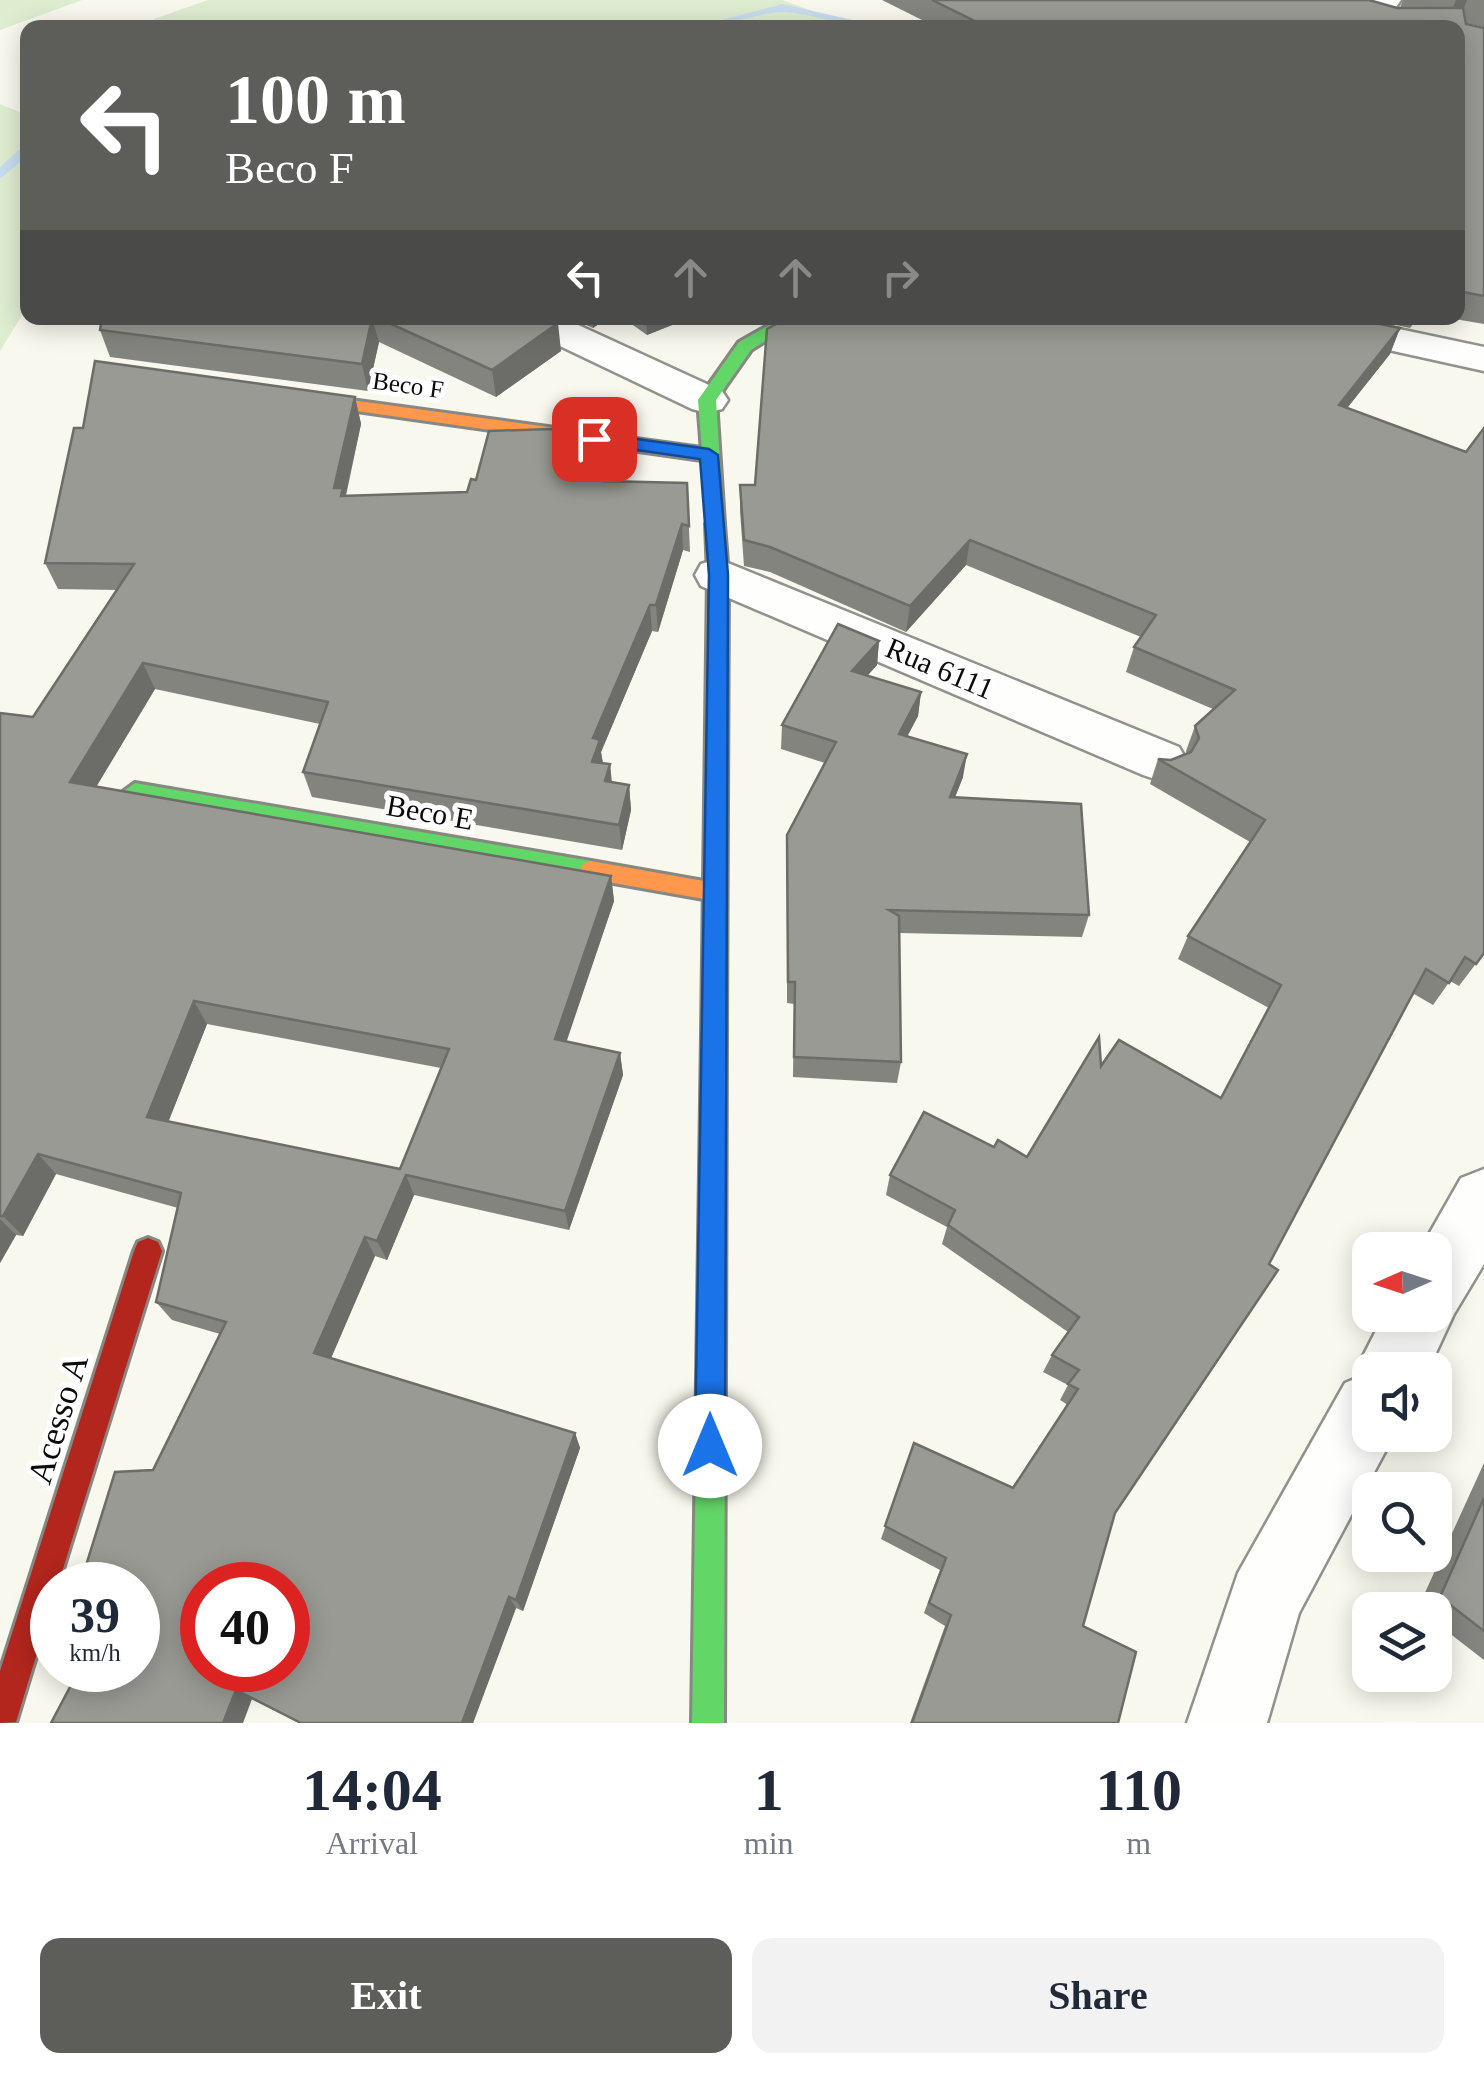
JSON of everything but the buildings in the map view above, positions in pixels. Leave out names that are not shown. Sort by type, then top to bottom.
[{"type":"street","points":[[1366,12],[1398,20]]},
{"type":"street","points":[[547,325],[708,400]]},
{"type":"street","points":[[708,1723],[718,575],[708,400],[744,346],[781,325]]},
{"type":"street","points":[[1326,325],[1484,359]]},
{"type":"street","name":"Beco F","points":[[256,392],[709,455]]},
{"type":"street","name":"Rua 6111","points":[[718,575],[1161,761]]},
{"type":"street","name":"Beco E","points":[[135,791],[715,892]]},
{"type":"street","points":[[1452,1257],[1484,1199]]},
{"type":"street","name":"Acesso A","points":[[0,1722],[148,1251]]},
{"type":"street","points":[[1226,1723],[1265,1600],[1352,1441]]},
{"type":"green space","points":[[0,0],[82,0],[20,20],[0,30]]},
{"type":"green space","points":[[208,0],[782,0],[838,20],[155,20]]},
{"type":"green space","points":[[0,104],[20,112],[20,318],[0,351]]},
{"type":"waterway","points":[[732,20],[782,8],[835,20]]},
{"type":"waterway","points":[[0,175],[20,154]]},
{"type":"traffic: fast","points":[[715,524],[707,400],[745,346],[781,325]]},
{"type":"traffic: fast","points":[[135,791],[591,870]]},
{"type":"traffic: fast","points":[[708,1723],[714,1034]]},
{"type":"traffic: slow","points":[[285,396],[709,455]]},
{"type":"traffic: slow","points":[[591,870],[715,892]]},
{"type":"traffic: jam","points":[[714,1034],[718,575],[715,524]]},
{"type":"traffic: jam","points":[[0,1722],[148,1251]]},
{"type":"route","points":[[594,439],[709,455],[718,575],[710,1446]]}]
